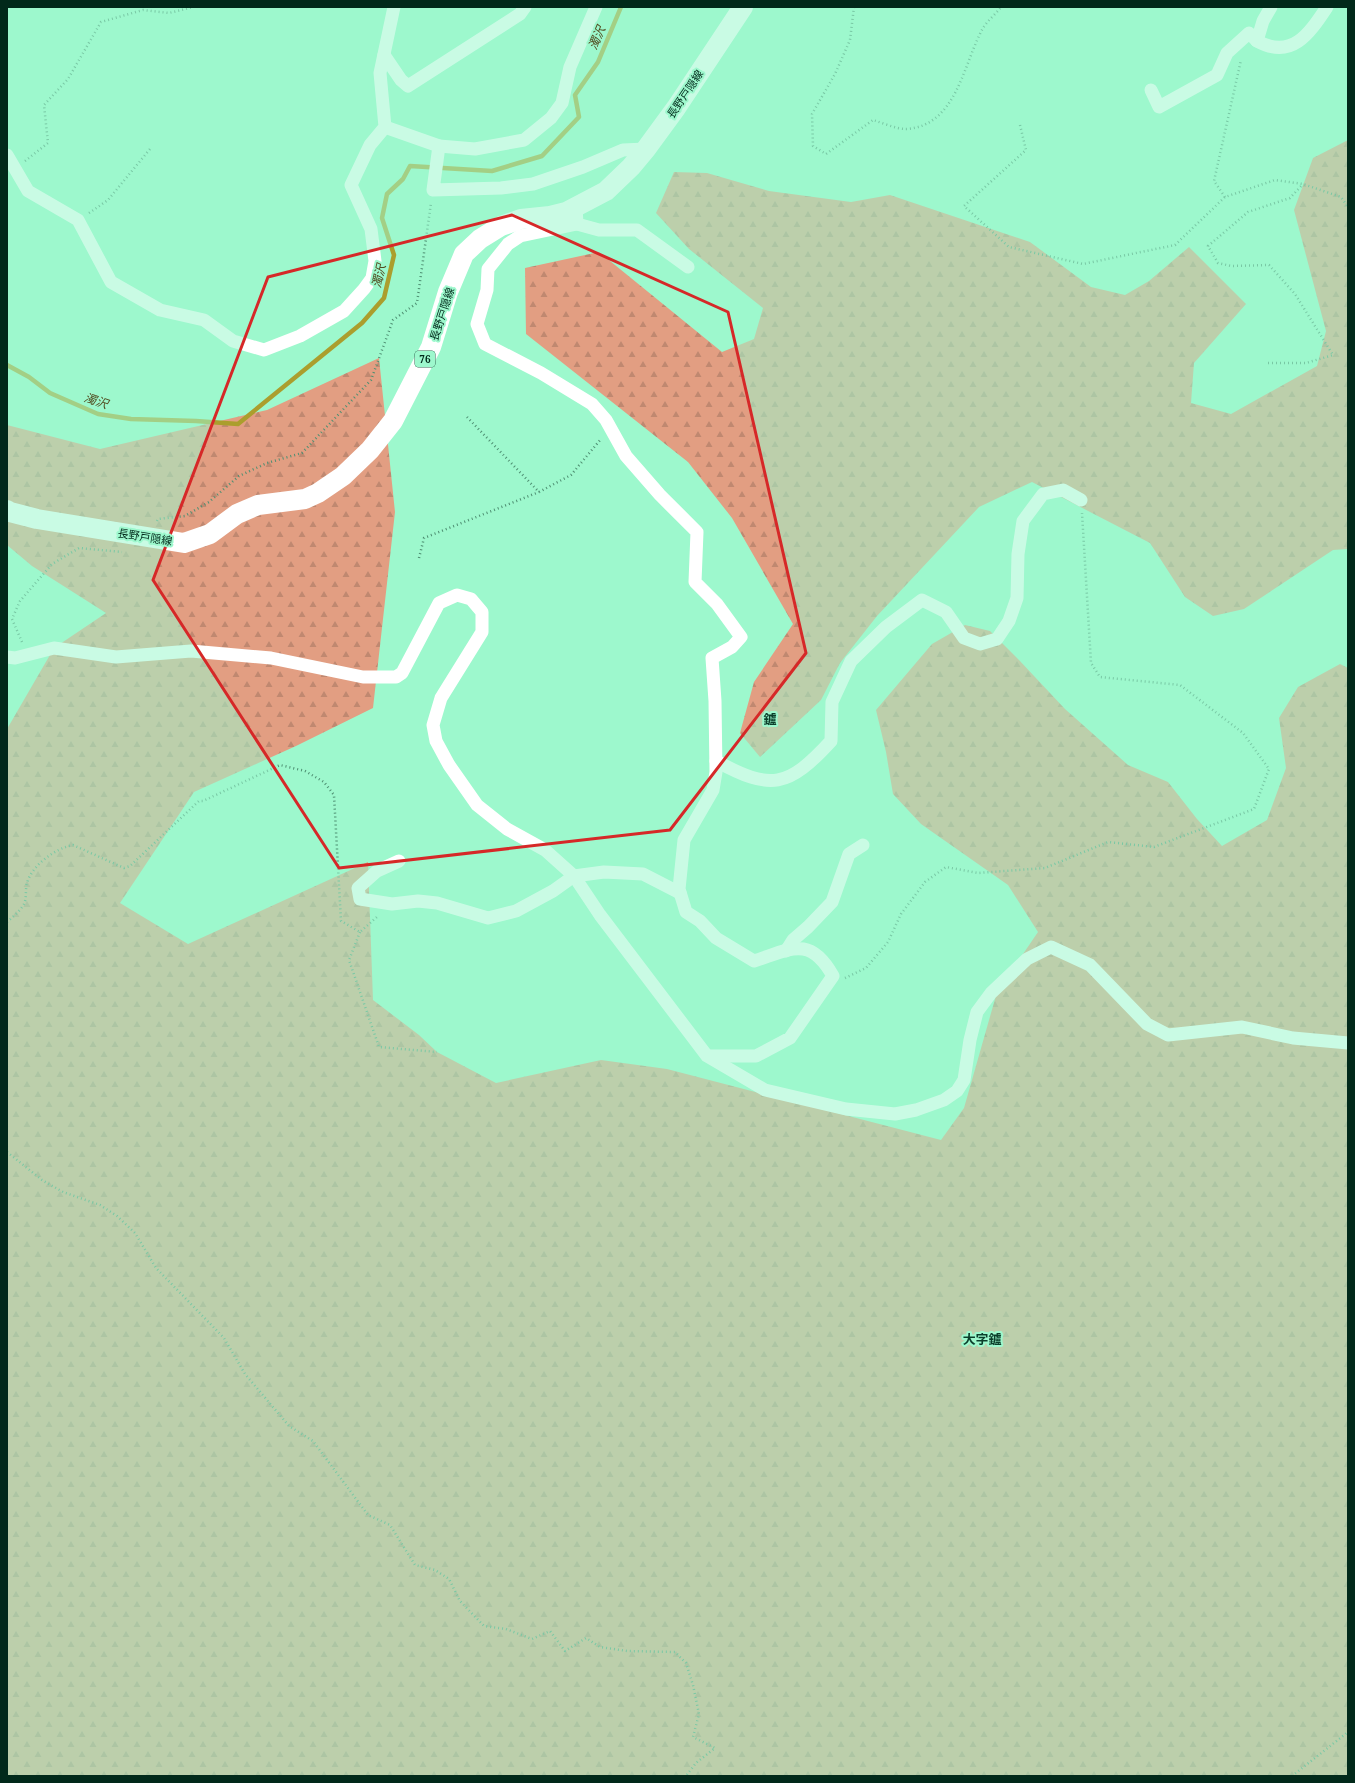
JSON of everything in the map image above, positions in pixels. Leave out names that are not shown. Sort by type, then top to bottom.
[{"type":"main road","name":"長野戸隠線","points":[[7,510],[37,519],[184,543],[210,534],[237,514],[258,505],[305,499],[318,493],[343,476],[370,450],[393,421],[431,347],[448,292],[464,254],[480,239],[501,226],[521,219],[550,216],[576,216],[606,191],[631,167],[646,149],[676,108],[743,7]]},
{"type":"street","points":[[7,155],[28,191],[78,220],[111,282],[160,310],[204,320],[233,341],[264,350],[300,336],[344,311],[372,278],[375,261],[371,229],[351,185],[370,145],[385,127],[380,73],[394,7]]},
{"type":"street","points":[[384,55],[401,80],[408,86],[520,14],[525,7]]},
{"type":"street","points":[[385,127],[438,152],[475,149],[524,140],[551,118],[562,103],[570,67],[596,7]]},
{"type":"street","points":[[1257,41],[1263,21],[1271,7]]},
{"type":"street","points":[[1151,90],[1159,107],[1217,74],[1227,53],[1250,33],[1257,41],[1269,47],[1286,48],[1307,35],[1327,7]]},
{"type":"street","points":[[438,152],[434,184],[501,188],[533,184],[582,167],[623,150],[646,149]]},
{"type":"street","points":[[688,267],[637,230],[598,230],[576,216],[520,236],[508,244],[488,269],[487,290],[477,324],[485,344],[541,374],[592,404],[606,420],[626,456],[660,495],[697,532],[695,582],[718,604],[741,637],[732,647],[712,658],[716,761],[713,790],[684,840],[679,889],[680,893],[686,912],[700,921],[716,938],[754,961],[793,949],[809,950],[824,961],[833,976],[827,987],[790,1038],[756,1056],[707,1056]]},
{"type":"street","points":[[716,761],[739,774],[768,782],[780,780],[796,772],[818,755],[830,741],[832,702],[851,661],[886,627],[922,600],[946,612],[964,638],[980,644],[997,639],[1009,621],[1017,598],[1018,554],[1023,521],[1043,494],[1063,490],[1081,500]]},
{"type":"street","points":[[7,657],[15,658],[54,648],[116,657],[191,651],[272,658],[363,677],[396,677],[402,674],[439,604],[457,595],[471,599],[482,612],[482,632],[441,698],[434,725],[436,741],[449,765],[477,805],[507,829],[545,850],[574,876],[600,915],[707,1056],[766,1090],[846,1109],[895,1114],[916,1110],[944,1100],[957,1091],[964,1080],[970,1040],[977,1012],[990,993],[1027,960],[1051,947],[1090,965],[1147,1024],[1168,1035],[1242,1027],[1293,1038],[1348,1043]]},
{"type":"street","points":[[786,951],[793,940],[832,902],[849,854],[863,844]]},
{"type":"street","points":[[399,861],[377,871],[358,888],[360,899],[392,904],[418,901],[437,903],[488,918],[516,911],[553,891],[574,876],[604,872],[643,874],[680,893]]},
{"type":"path","points":[[15,168],[48,143],[44,105],[68,78],[101,22],[143,10],[169,13],[193,7]]},
{"type":"path","points":[[854,7],[850,40],[835,74],[812,114],[813,146],[826,154],[873,120],[904,129],[925,126],[943,112],[962,79],[984,28],[1002,7]]},
{"type":"path","points":[[1225,197],[1214,181],[1240,61],[1257,41]]},
{"type":"path","points":[[1020,125],[1026,150],[964,206],[1009,247],[1083,264],[1175,245],[1225,197],[1275,180],[1304,184],[1341,197],[1348,207]]},
{"type":"path","points":[[78,220],[108,200],[150,149]]},
{"type":"path","points":[[153,538],[158,519],[185,516],[209,502],[239,476],[267,463],[302,453],[371,380],[393,320],[417,303],[434,184]]},
{"type":"path","points":[[1268,363],[1306,363],[1333,355],[1295,294],[1269,265],[1231,266],[1218,264],[1208,246],[1248,212],[1290,198],[1304,184]]},
{"type":"path","points":[[467,417],[539,492]]},
{"type":"path","points":[[419,558],[424,538],[539,492],[571,475],[611,428]]},
{"type":"path","points":[[827,987],[866,968],[888,942],[901,914],[925,882],[946,867],[978,873],[1045,868],[1108,842],[1154,847],[1254,809],[1268,769],[1243,733],[1180,685],[1100,677],[1091,663],[1081,500]]},
{"type":"path","points":[[30,654],[19,636],[12,619],[20,601],[52,564],[79,548],[124,552]]},
{"type":"path","points":[[7,922],[21,909],[25,903],[28,882],[38,865],[65,847],[73,845],[124,868],[130,866],[199,800],[203,801],[280,765],[305,770],[324,782],[334,795],[341,922],[360,932]]},
{"type":"path","points":[[392,904],[360,932],[349,960],[378,1048],[437,1052]]},
{"type":"path","points":[[7,1152],[42,1180],[63,1192],[100,1204],[117,1216],[135,1233],[156,1268],[224,1338],[245,1374],[289,1426],[313,1441],[368,1515],[390,1525],[415,1565],[435,1570],[449,1579],[460,1601],[484,1626],[506,1630],[532,1639],[550,1631],[565,1651],[586,1638],[600,1647],[627,1651],[675,1652],[686,1663],[695,1692],[699,1714],[693,1737],[715,1748],[696,1763],[686,1776]]},
{"type":"path","points":[[1292,1776],[1348,1732]]},
{"type":"highlighted area","points":[[512,215],[728,312],[806,653],[670,830],[339,868],[153,580],[268,277]]},
{"type":"green space","points":[[1348,140],[1348,549],[1333,550],[1244,609],[1213,616],[1185,597],[1150,543],[1032,482],[979,507],[877,616],[840,663],[821,700],[760,757],[740,733],[754,682],[793,624],[732,518],[688,462],[526,334],[525,268],[599,252],[722,352],[754,339],[763,308],[689,249],[656,213],[674,172],[707,173],[769,191],[851,202],[890,195],[1030,242],[1091,287],[1125,295],[1149,281],[1189,247],[1246,304],[1194,363],[1191,403],[1231,414],[1317,366],[1326,331],[1294,210],[1313,158]]},
{"type":"green space","points":[[379,358],[395,512],[373,708],[296,746],[194,792],[120,903],[188,944],[368,862],[373,1000],[419,1035],[437,1052],[496,1083],[601,1060],[667,1069],[941,1140],[964,1108],[997,992],[1038,932],[1008,885],[921,824],[893,794],[886,752],[876,710],[932,644],[965,625],[990,631],[1065,709],[1128,765],[1168,782],[1197,819],[1222,846],[1267,820],[1286,768],[1279,718],[1298,687],[1340,664],[1348,668],[1348,1776],[7,1776],[7,729],[54,648],[106,613],[32,566],[7,545],[7,425],[100,449],[267,410]]},
{"type":"waterway","name":"濁沢","points":[[7,365],[29,377],[50,393],[98,414],[131,419],[238,424],[362,323],[384,298],[394,255],[382,218],[387,194],[403,179],[410,166],[492,171],[542,156],[579,117],[575,95],[598,62],[621,7]]},
{"type":"district","name":"鑪","points":[[770,719]]},
{"type":"district","name":"大字鑪","points":[[982,1339]]}]
